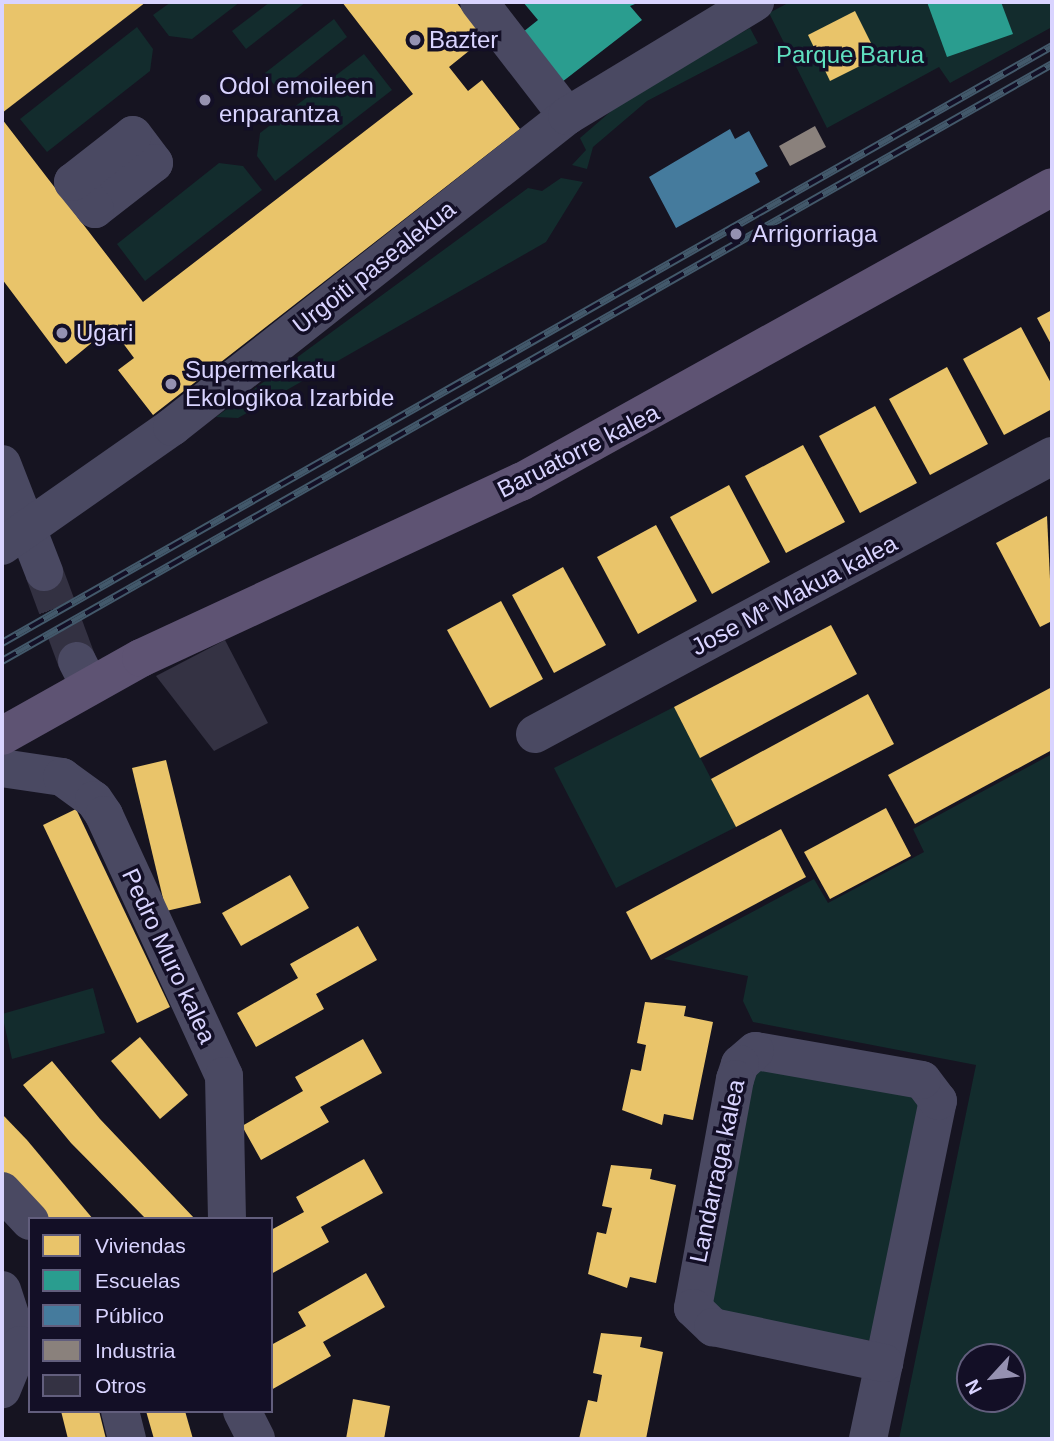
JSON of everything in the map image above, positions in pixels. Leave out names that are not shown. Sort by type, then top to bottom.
[{"type":"main road","name":"Baruatorre kalea","points":[[2,736],[84,673],[521,482],[1052,187]]},
{"type":"street","points":[[479,2],[567,116]]},
{"type":"street","name":"Urgoiti pasealekua","points":[[15,539],[172,427],[567,116],[755,2]]},
{"type":"street","name":"Jose Mª Makua kalea","points":[[535,734],[1052,456]]},
{"type":"street","points":[[2,464],[15,539],[44,572]]},
{"type":"street","name":"Pedro Muro kalea","points":[[2,768],[62,777],[104,815],[224,1076],[227,1217]]},
{"type":"street","name":"Landarraga kalea","points":[[868,1439],[884,1363],[938,1101],[922,1080],[755,1051],[737,1071],[693,1308],[713,1327],[884,1363]]},
{"type":"street","points":[[2,1191],[28,1219]]},
{"type":"street","points":[[2,1290],[20,1345],[2,1389]]},
{"type":"street","points":[[120,1413],[127,1439]]},
{"type":"street","points":[[243,1413],[256,1439]]},
{"type":"green space","points":[[171,2],[240,2],[192,39],[169,36],[153,15]]},
{"type":"green space","points":[[270,2],[306,2],[246,49],[232,31]]},
{"type":"green space","name":"Parque Barua","points":[[790,2],[1052,2],[1052,27],[950,83],[939,67],[827,128],[769,13]]},
{"type":"green space","points":[[334,19],[347,37],[279,91],[265,73]]},
{"type":"green space","points":[[137,27],[153,49],[150,71],[47,152],[20,119]]},
{"type":"green space","points":[[750,28],[758,43],[647,101],[593,147],[587,169],[572,165],[586,150],[580,138],[638,88]]},
{"type":"green space","points":[[364,54],[392,90],[275,181],[257,156],[260,133]]},
{"type":"green space","points":[[219,163],[243,166],[262,190],[145,281],[117,244]]},
{"type":"green space","points":[[561,178],[583,182],[546,242],[238,418],[216,417],[528,188],[542,191]]},
{"type":"green space","points":[[674,707],[736,827],[616,888],[554,768]]},
{"type":"green space","points":[[1052,754],[1052,1439],[899,1439],[976,1065],[753,1022],[743,1001],[748,976],[664,959],[814,879],[828,903],[924,852],[913,829]]},
{"type":"green space","points":[[93,988],[105,1033],[12,1059],[2,1014]]},
{"type":"green space","points":[[749,1063],[917,1092],[922,1101],[872,1341],[704,1311]]},
{"type":"building: Viviendas","points":[[2,2],[146,2],[2,113]]},
{"type":"building: Viviendas","points":[[342,2],[456,2],[485,38],[449,67],[468,91],[482,80],[520,129],[153,415],[118,370],[134,358],[111,327],[66,364],[2,279],[2,119],[143,302],[413,94]]},
{"type":"building: Viviendas","points":[[855,11],[878,57],[830,81],[808,35]]},
{"type":"building: Viviendas","points":[[1052,310],[1052,346],[1037,318]]},
{"type":"building: Viviendas","points":[[1021,327],[1052,385],[1052,409],[1004,435],[963,359]]},
{"type":"building: Viviendas","points":[[947,367],[988,444],[930,475],[889,399]]},
{"type":"building: Viviendas","points":[[875,406],[917,483],[860,513],[819,436]]},
{"type":"building: Viviendas","points":[[803,445],[845,522],[786,553],[745,476]]},
{"type":"building: Viviendas","points":[[729,485],[770,562],[712,594],[670,517]]},
{"type":"building: Viviendas","points":[[1047,516],[1052,621],[1040,627],[996,543]]},
{"type":"building: Viviendas","points":[[656,525],[697,601],[638,634],[597,557]]},
{"type":"building: Viviendas","points":[[563,567],[606,645],[554,673],[512,595]]},
{"type":"building: Viviendas","points":[[501,601],[543,679],[490,708],[447,630]]},
{"type":"building: Viviendas","points":[[831,625],[857,674],[700,758],[674,707]]},
{"type":"building: Viviendas","points":[[1052,687],[1052,750],[915,824],[888,775]]},
{"type":"building: Viviendas","points":[[868,694],[894,744],[736,827],[711,779]]},
{"type":"building: Viviendas","points":[[166,760],[201,903],[166,911],[132,768]]},
{"type":"building: Viviendas","points":[[886,808],[911,856],[830,899],[804,852]]},
{"type":"building: Viviendas","points":[[76,809],[170,1007],[137,1023],[43,825]]},
{"type":"building: Viviendas","points":[[781,829],[806,877],[651,960],[626,912]]},
{"type":"building: Viviendas","points":[[290,875],[309,908],[241,946],[222,913]]},
{"type":"building: Viviendas","points":[[358,926],[377,960],[316,994],[324,1009],[256,1047],[237,1013],[298,978],[290,964]]},
{"type":"building: Viviendas","points":[[645,1002],[686,1006],[684,1016],[713,1022],[693,1120],[664,1114],[662,1125],[622,1110],[631,1069],[641,1071],[646,1045],[637,1043]]},
{"type":"building: Viviendas","points":[[140,1037],[188,1095],[160,1119],[111,1061]]},
{"type":"building: Viviendas","points":[[363,1039],[382,1073],[320,1107],[329,1122],[261,1160],[242,1126],[303,1091],[295,1077]]},
{"type":"building: Viviendas","points":[[52,1061],[100,1119],[193,1217],[144,1217],[71,1143],[23,1085]]},
{"type":"building: Viviendas","points":[[2,1114],[91,1217],[38,1217],[2,1170]]},
{"type":"building: Viviendas","points":[[364,1159],[383,1193],[321,1227],[329,1242],[273,1273],[273,1229],[304,1212],[296,1197]]},
{"type":"building: Viviendas","points":[[611,1165],[652,1169],[650,1179],[676,1185],[656,1283],[630,1277],[627,1288],[588,1274],[597,1232],[606,1234],[612,1208],[602,1206]]},
{"type":"building: Viviendas","points":[[366,1273],[385,1307],[323,1342],[331,1356],[273,1389],[273,1344],[306,1326],[298,1312]]},
{"type":"building: Viviendas","points":[[601,1333],[642,1337],[640,1347],[663,1352],[646,1439],[579,1439],[588,1400],[597,1402],[602,1375],[593,1373]]},
{"type":"building: Viviendas","points":[[353,1399],[390,1406],[384,1439],[346,1439]]},
{"type":"building: Viviendas","points":[[62,1413],[100,1413],[106,1439],[68,1439]]},
{"type":"building: Viviendas","points":[[147,1413],[186,1413],[193,1439],[154,1439]]},
{"type":"building: Escuelas","points":[[523,2],[640,2],[630,6],[642,20],[562,82],[523,32],[538,20]]},
{"type":"building: Escuelas","points":[[927,2],[1001,2],[1013,34],[947,57]]},
{"type":"building: Público","points":[[730,129],[735,139],[749,131],[768,166],[755,173],[760,182],[676,228],[649,177]]},
{"type":"building: Industria","points":[[815,126],[826,147],[790,166],[779,146]]},
{"type":"building: Otros","points":[[225,640],[268,723],[214,751],[156,676]]},
{"type":"tunnel","points":[[44,572],[77,661]]},
{"type":"railway","points":[[2,643],[1052,46]]},
{"type":"railway","points":[[2,661],[1052,64]]},
{"type":"place","name":"Bazter","points":[[415,40]]},
{"type":"place","name":"Odol emoileen enparantza","points":[[205,100]]},
{"type":"place","name":"Arrigorriaga","points":[[736,234]]},
{"type":"place","name":"Ugari","points":[[62,333]]},
{"type":"place","name":"Supermerkatu Ekologikoa Izarbide","points":[[171,384]]}]
